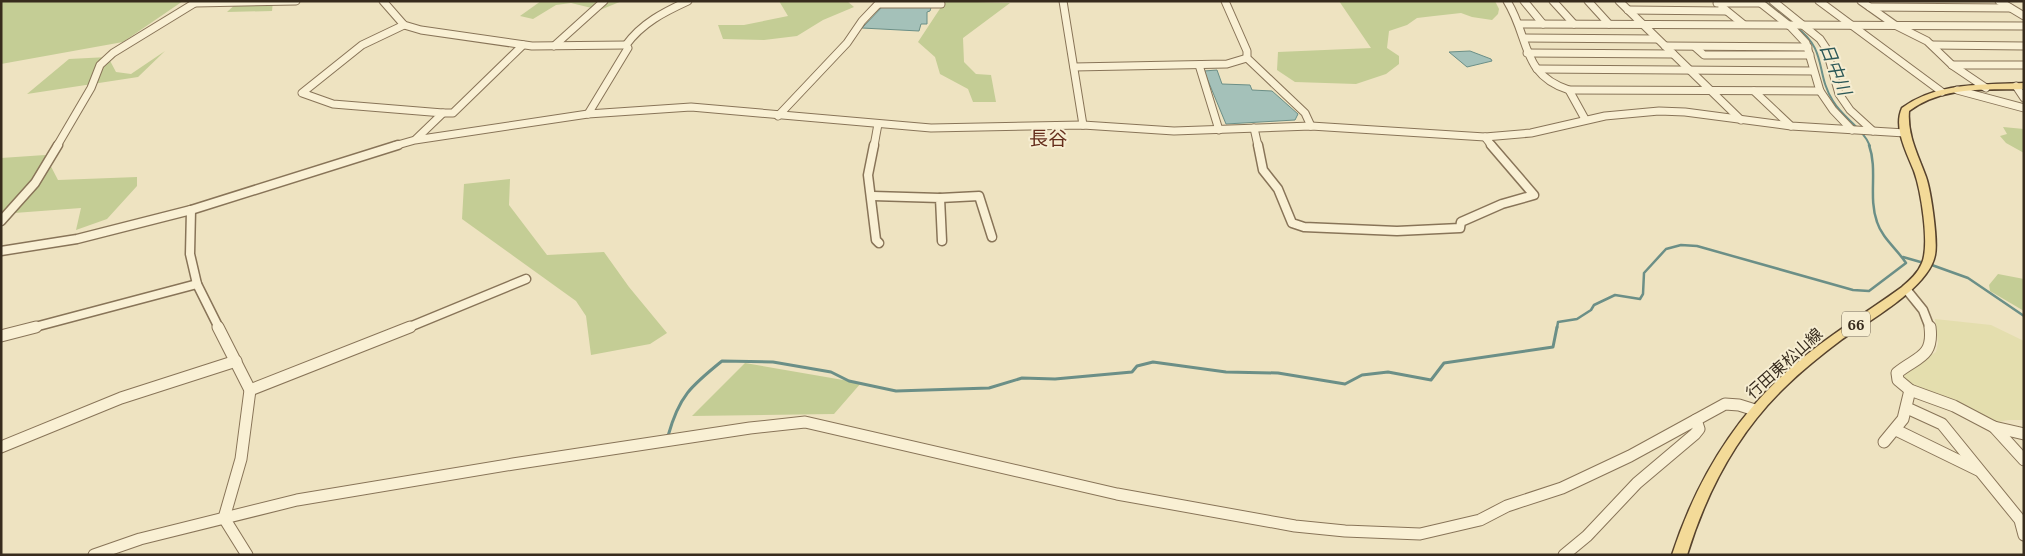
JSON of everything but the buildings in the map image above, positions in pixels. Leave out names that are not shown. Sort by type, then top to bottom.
[{"type":"main road","name":"行田東松山線","points":[[1679,555],[1697,505],[1716,468],[1733,440],[1755,410],[1798,368],[1906,289],[1928,266],[1932,256],[1932,244],[1922,179],[1905,133],[1905,110],[1915,101],[1942,92],[2020,86]]},
{"type":"street","points":[[1,221],[35,183],[91,88],[100,65],[113,53],[196,2],[296,1]]},
{"type":"street","points":[[383,1],[404,25],[421,30],[523,45],[626,45]]},
{"type":"street","points":[[588,114],[628,48],[626,45],[634,33],[664,12],[688,1]]},
{"type":"street","points":[[1063,1],[1083,125]]},
{"type":"street","points":[[1225,1],[1247,51],[1247,58],[1271,84],[1305,114],[1311,126]]},
{"type":"street","points":[[1507,1],[1520,24],[1527,53],[1536,69],[1548,84],[1569,90],[1820,91]]},
{"type":"street","points":[[1524,1],[1543,24]]},
{"type":"street","points":[[1553,1],[1574,24]]},
{"type":"street","points":[[1588,1],[1610,24]]},
{"type":"street","points":[[1619,1],[1741,120]]},
{"type":"street","points":[[1773,1],[1820,39],[1826,48],[1839,94],[1850,110],[1873,131]]},
{"type":"street","points":[[1819,1],[1942,92]]},
{"type":"street","points":[[1861,1],[1895,25],[1932,45],[1952,65],[1986,88]]},
{"type":"street","points":[[1938,1],[1948,8]]},
{"type":"street","points":[[1998,1],[2024,16]]},
{"type":"street","points":[[554,46],[605,2]]},
{"type":"street","points":[[778,116],[848,43],[862,20],[880,2],[941,4]]},
{"type":"street","points":[[1716,2],[1760,2],[1788,25],[1808,47],[1820,91],[1833,110],[1852,130]]},
{"type":"street","points":[[1716,2],[1743,24]]},
{"type":"street","points":[[1870,7],[2010,8]]},
{"type":"street","points":[[1628,10],[1726,10]]},
{"type":"street","points":[[1520,24],[2024,26]]},
{"type":"street","points":[[404,25],[362,45],[302,93],[333,104],[443,114],[453,113],[523,45]]},
{"type":"street","points":[[1524,38],[1657,39]]},
{"type":"street","points":[[1932,45],[2022,46]]},
{"type":"street","points":[[1665,46],[1808,47]]},
{"type":"street","points":[[1696,47],[1704,55],[1810,55]]},
{"type":"street","points":[[1527,53],[1673,54]]},
{"type":"street","points":[[1074,66],[1199,66],[1227,64],[1239,62],[1247,58]]},
{"type":"street","points":[[1952,65],[2024,65]]},
{"type":"street","points":[[1199,66],[1219,130]]},
{"type":"street","points":[[1536,69],[1813,71]]},
{"type":"street","points":[[2020,86],[2024,98]]},
{"type":"street","points":[[1569,90],[1585,120]]},
{"type":"street","points":[[1957,90],[2024,108]]},
{"type":"street","points":[[1754,91],[1791,126]]},
{"type":"street","points":[[1,251],[77,239],[190,210],[360,155],[415,140],[588,114],[683,107],[878,124],[970,128],[1083,125],[1174,131],[1311,126],[1485,137],[1532,133],[1585,120],[1659,111],[1791,126],[1905,133]]},
{"type":"street","points":[[415,140],[443,114]]},
{"type":"street","points":[[878,124],[868,175],[873,196],[876,240],[879,242]]},
{"type":"street","points":[[1254,128],[1263,170],[1278,189],[1292,223],[1304,227],[1397,231],[1460,228],[1460,222],[1502,204],[1534,195],[1485,137]]},
{"type":"street","points":[[873,196],[940,198],[979,196],[992,237]]},
{"type":"street","points":[[940,198],[942,241]]},
{"type":"street","points":[[190,210],[190,254],[197,284],[250,390],[241,459],[224,518],[247,555]]},
{"type":"street","points":[[250,390],[513,286],[526,279]]},
{"type":"street","points":[[1,336],[197,284]]},
{"type":"street","points":[[1906,289],[1923,306],[1930,340],[1924,356],[1904,366],[1897,373],[1898,380],[1910,390],[1954,406],[1994,427],[2024,434]]},
{"type":"street","points":[[1,447],[121,398],[236,361]]},
{"type":"street","points":[[1884,442],[1896,430],[1907,408],[1906,394],[1910,390]]},
{"type":"street","points":[[94,555],[140,539],[297,500],[368,487],[750,428],[805,422],[1117,494],[1294,526],[1346,532],[1420,534],[1454,528],[1480,520],[1508,506],[1562,488],[1630,456],[1725,404],[1739,405],[1755,410]]},
{"type":"street","points":[[1907,408],[1942,424],[2022,520],[2024,535]]},
{"type":"street","points":[[1564,555],[1587,536],[1636,483],[1695,434],[1699,429],[1696,420]]},
{"type":"street","points":[[1994,427],[2024,460]]},
{"type":"street","points":[[1896,430],[1980,471]]},
{"type":"shaded area","points":[[1935,319],[1991,325],[2024,341],[2024,420],[2008,420],[1999,422],[1999,425],[1907,385],[1904,378],[1906,372],[1936,352],[1938,343]]},
{"type":"green space","points":[[1,1],[183,1],[123,42],[1,64]]},
{"type":"green space","points":[[239,1],[273,1],[272,11],[227,12]]},
{"type":"green space","points":[[541,1],[622,1],[600,10],[571,3],[556,5],[533,19],[520,16]]},
{"type":"green space","points":[[779,1],[847,1],[854,7],[823,20],[797,36],[764,40],[723,39],[718,25],[744,25],[788,16]]},
{"type":"green space","points":[[945,1],[1010,3],[963,38],[964,62],[976,74],[991,75],[996,102],[973,102],[968,89],[940,74],[935,57],[918,42]]},
{"type":"green space","points":[[1339,1],[1495,1],[1499,9],[1498,14],[1492,20],[1461,13],[1417,18],[1407,25],[1389,31],[1387,48],[1399,56],[1399,64],[1386,74],[1356,84],[1295,82],[1277,70],[1278,52],[1371,48]]},
{"type":"green space","points":[[165,51],[138,77],[27,94],[69,59],[108,57],[116,72],[131,74]]},
{"type":"green space","points":[[2003,127],[2024,129],[2024,153],[2006,143],[2000,136],[2007,134]]},
{"type":"green space","points":[[45,155],[58,180],[137,177],[137,186],[107,219],[76,230],[81,208],[1,214],[1,158]]},
{"type":"green space","points":[[510,179],[509,205],[547,255],[604,252],[629,287],[667,333],[650,344],[591,355],[586,316],[576,301],[462,219],[464,184]]},
{"type":"green space","points":[[1998,274],[2024,279],[2024,311],[1990,291],[1989,285]]},
{"type":"green space","points":[[745,363],[861,383],[834,414],[692,416]]},
{"type":"water","points":[[932,4],[930,11],[927,12],[927,24],[921,24],[919,31],[862,28],[883,6]]},
{"type":"water","points":[[1470,51],[1492,61],[1467,67],[1449,52]]},
{"type":"water","points":[[1217,70],[1222,84],[1250,85],[1252,90],[1272,91],[1298,114],[1295,120],[1226,124],[1204,71]]},
{"type":"waterway","name":"日中川","points":[[1764,1],[1792,23]]},
{"type":"waterway","name":"日中川","points":[[1796,27],[1813,44],[1820,62],[1824,81],[1833,101],[1867,139],[1870,146]]},
{"type":"waterway","points":[[1557,328],[1558,322],[1577,319],[1591,310],[1594,305],[1615,295],[1640,299],[1643,294],[1644,273],[1666,249],[1681,245],[1697,246],[1853,290],[1869,291],[1906,263],[1882,233],[1874,213],[1873,164],[1869,145]]},
{"type":"waterway","points":[[1903,257],[1924,263]]},
{"type":"waterway","points":[[1929,264],[1968,278],[2024,316]]},
{"type":"waterway","points":[[668,436],[682,401],[694,385],[722,361],[773,362],[831,372],[849,381],[896,391],[989,388],[1022,378],[1055,379],[1132,372],[1137,366],[1153,362],[1226,372],[1278,373],[1345,384],[1362,375],[1388,372],[1431,380],[1444,363],[1553,347],[1557,327]]},
{"type":"district","name":"長谷","points":[[1048,138]]}]
